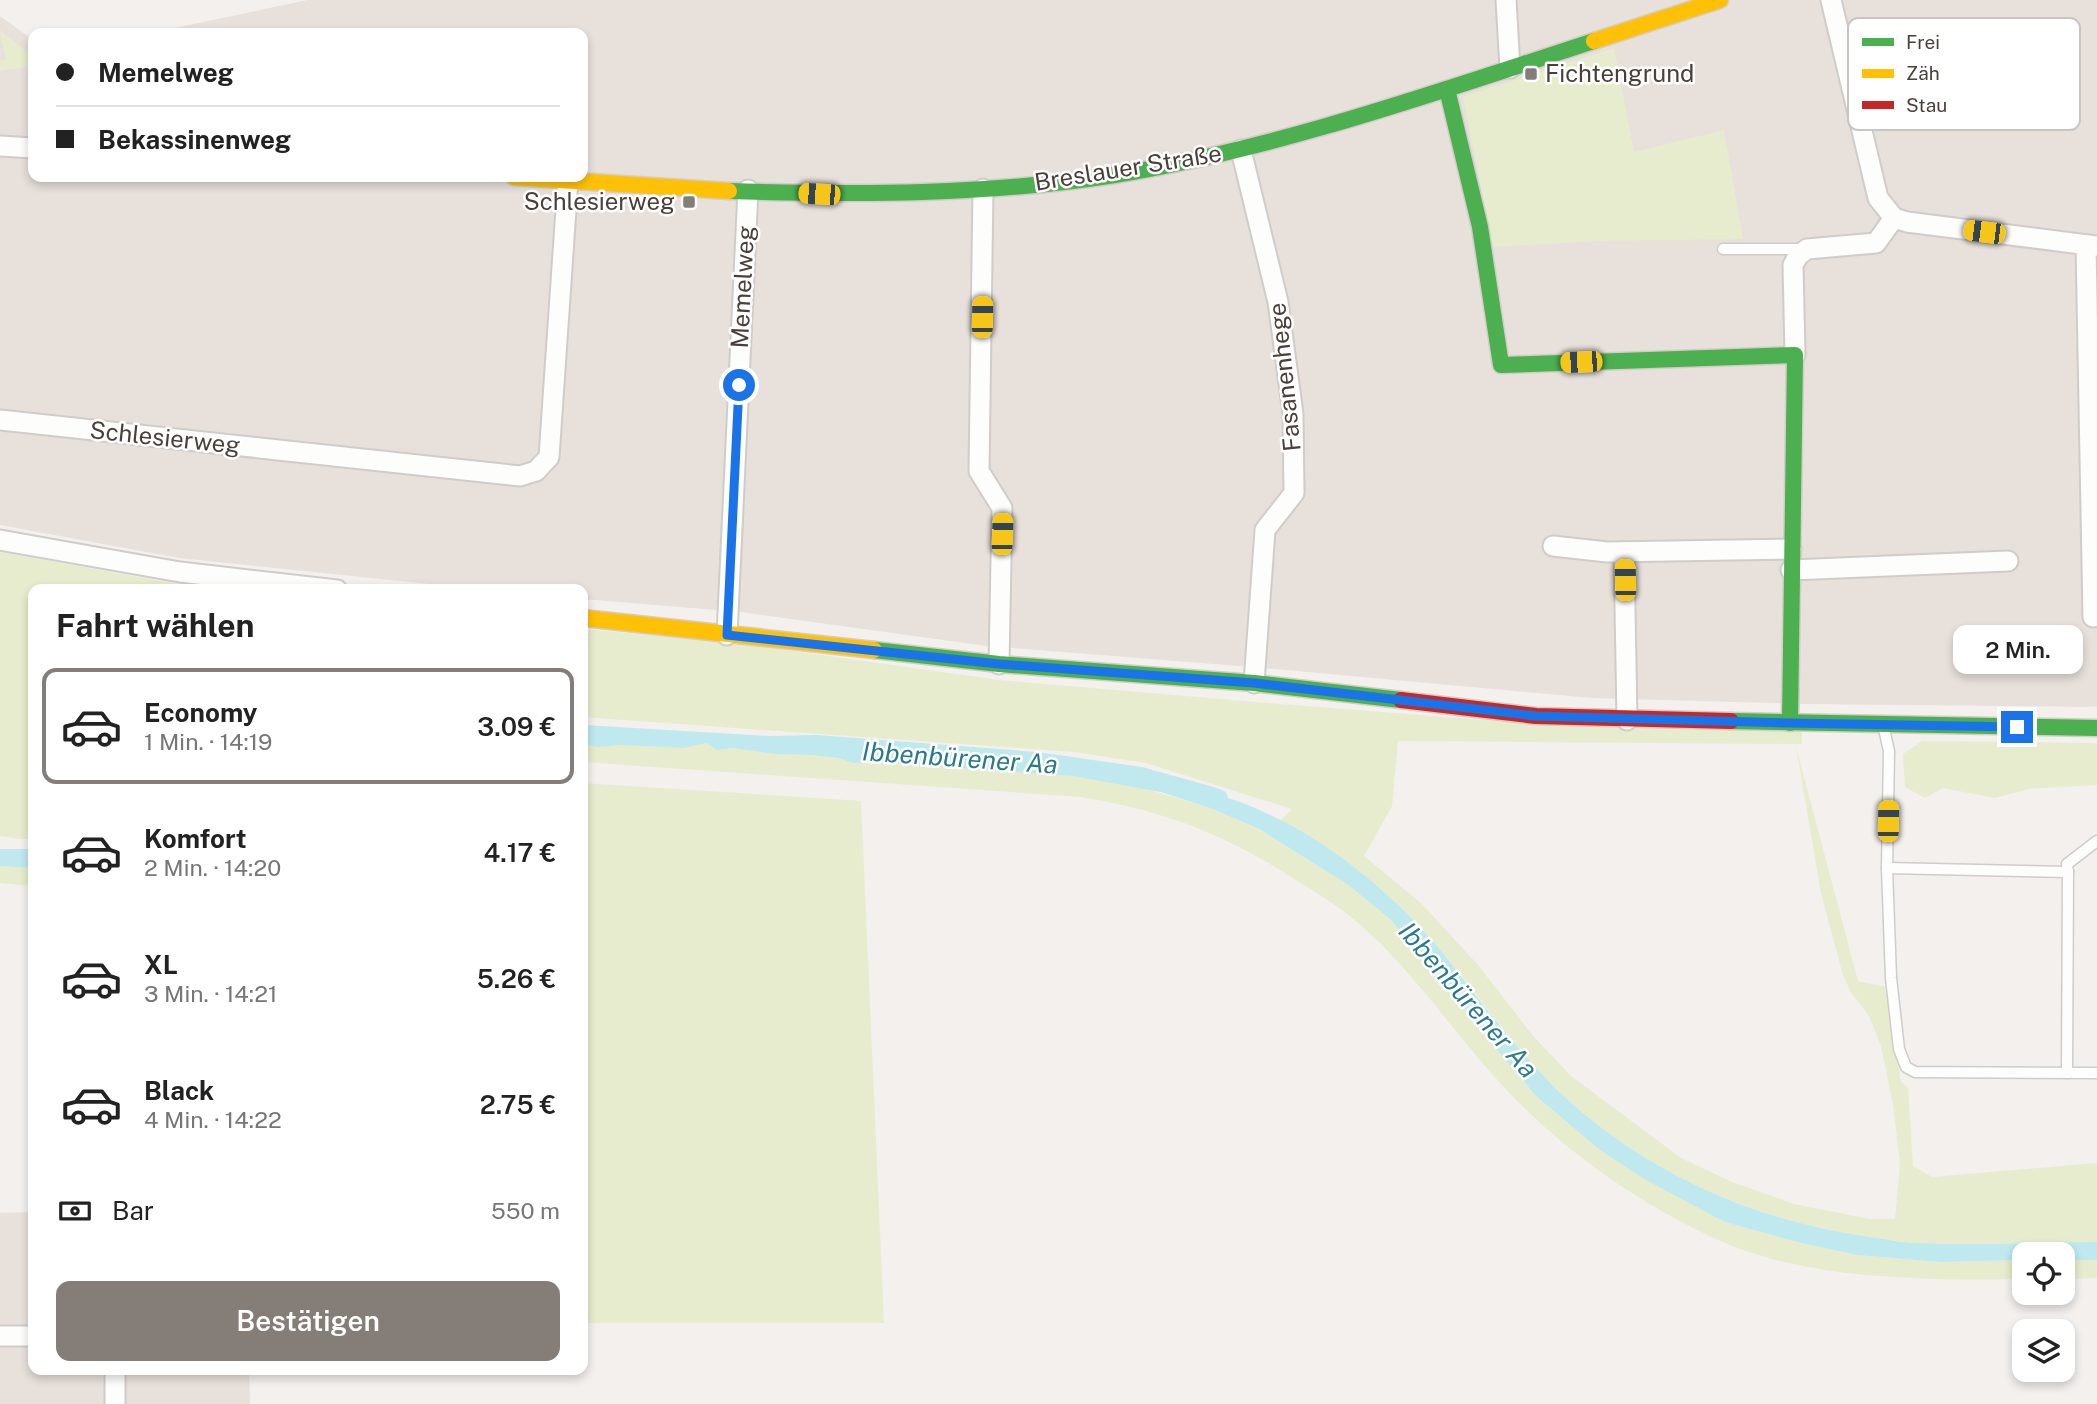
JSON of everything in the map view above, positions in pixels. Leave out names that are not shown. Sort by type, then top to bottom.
[{"type":"street","points":[[1506,0],[1510,68]]},
{"type":"street","name":"Breslauer Straße","points":[[588,182],[689,190],[843,195],[984,189],[1114,174],[1241,150],[1447,89],[1720,0]]},
{"type":"street","points":[[1831,0],[1848,72]]},
{"type":"street","points":[[1447,89],[1480,227],[1501,365],[1795,355]]},
{"type":"street","points":[[1862,130],[1878,198],[1894,218],[1907,222],[2092,246],[2093,617]]},
{"type":"street","points":[[0,146],[28,148]]},
{"type":"street","name":"Fasanenhege","points":[[1241,150],[1278,302],[1293,414],[1294,493],[1265,530],[1254,683]]},
{"type":"street","name":"Schlesierweg","points":[[0,420],[520,476],[536,471],[549,457],[568,182]]},
{"type":"street","points":[[984,189],[979,471],[1002,508],[999,664]]},
{"type":"street","name":"Memelweg","points":[[727,635],[748,190]]},
{"type":"street","points":[[1790,723],[1795,355],[1793,265],[1798,256],[1807,249],[1866,246],[1876,243],[1894,218]]},
{"type":"street","points":[[0,540],[180,572],[285,584]]},
{"type":"street","points":[[1553,546],[1624,552],[1791,549]]},
{"type":"street","points":[[1624,552],[1627,720]]},
{"type":"street","points":[[1791,570],[2008,561]]},
{"type":"street","points":[[588,619],[999,664],[1254,683],[1536,716],[2097,728]]},
{"type":"street","points":[[0,1336],[28,1336]]},
{"type":"street","points":[[115,1375],[115,1404]]},
{"type":"lane","points":[[1723,249],[1807,249]]},
{"type":"lane","points":[[1883,725],[1889,751],[1887,867],[1891,978],[1899,1049],[1906,1067],[1915,1072],[2097,1073]]},
{"type":"lane","points":[[2067,1073],[2067,864],[2097,841]]},
{"type":"lane","points":[[1887,867],[2067,872]]},
{"type":"shaded area","points":[[308,0],[2097,0],[2097,707],[1802,704],[1592,698],[987,646],[741,612],[588,599],[588,584],[428,584],[179,558],[0,525],[0,16],[28,36],[28,182],[588,182],[588,28],[175,28]]},
{"type":"shaded area","points":[[28,1212],[28,1375],[249,1375],[250,1404],[0,1404],[0,1213]]},
{"type":"green space","points":[[0,30],[28,53],[28,67],[0,71],[0,61],[5,60]]},
{"type":"green space","points":[[1614,48],[1634,152],[1724,130],[1743,239],[1595,241],[1493,247],[1463,97]]},
{"type":"green space","points":[[0,552],[178,584],[28,584],[28,839],[0,836]]},
{"type":"green space","points":[[588,629],[728,642],[999,680],[1255,702],[1535,724],[1802,732],[1802,744],[1398,741],[1392,806],[1364,856],[1421,903],[1478,965],[1534,1037],[1571,1076],[1681,1158],[1732,1182],[1794,1204],[1870,1219],[1895,1219],[1900,1164],[1893,1104],[1881,1046],[1869,1016],[1850,991],[1842,972],[1821,893],[1796,747],[1858,981],[1885,987],[1901,1082],[1908,1088],[1913,1166],[1932,1177],[2097,1163],[2097,1242],[1911,1243],[1784,1219],[1701,1188],[1624,1144],[1588,1118],[1555,1088],[1522,1052],[1446,956],[1403,909],[1344,860],[1281,820],[1292,809],[1146,763],[1074,752],[588,717]]},
{"type":"green space","points":[[1922,741],[2097,743],[2097,785],[2029,789],[1995,798],[1943,788],[1925,798],[1905,787],[1903,754]]},
{"type":"green space","points":[[706,743],[717,750],[733,748],[774,754],[811,755],[838,758],[853,763],[879,762],[1070,775],[1130,784],[1210,808],[1258,829],[1347,884],[1390,919],[1477,1021],[1492,1044],[1536,1096],[1600,1150],[1725,1222],[1857,1255],[1941,1262],[2012,1260],[2012,1279],[1907,1278],[1826,1270],[1787,1263],[1714,1238],[1652,1206],[1567,1146],[1516,1099],[1393,956],[1349,915],[1270,864],[1219,837],[1140,809],[1081,797],[588,762],[588,744],[671,747]]},
{"type":"green space","points":[[588,783],[861,801],[884,1323],[588,1323]]},
{"type":"green space","points":[[0,866],[28,868],[28,886],[0,883]]},
{"type":"green space","points":[[2075,1260],[2097,1260],[2097,1278],[2075,1279]]},
{"type":"water","name":"Ibbenbürener Aa","points":[[588,725],[769,736],[817,735],[1037,752],[1142,767],[1217,788],[1226,792],[1228,798],[1256,808],[1311,837],[1363,874],[1438,947],[1513,1041],[1555,1088],[1588,1118],[1662,1167],[1701,1188],[1784,1219],[1911,1243],[2012,1243],[2012,1260],[1941,1262],[1857,1255],[1801,1243],[1725,1222],[1646,1180],[1600,1150],[1536,1096],[1492,1044],[1477,1021],[1390,919],[1347,884],[1259,829],[1210,808],[1161,792],[1073,776],[879,762],[853,763],[838,758],[811,755],[774,754],[733,748],[717,750],[706,743],[684,748],[588,745]]},
{"type":"water","points":[[0,849],[28,849],[28,868],[0,866]]},
{"type":"water","points":[[2075,1242],[2097,1242],[2097,1260],[2075,1260]]},
{"type":"traffic: fast","points":[[729,191],[923,192],[1067,182],[1115,175],[1176,164],[1297,134],[1417,99],[1594,41]]},
{"type":"traffic: fast","points":[[1447,89],[1480,227],[1501,365],[1795,355],[1790,723]]},
{"type":"traffic: fast","points":[[874,650],[999,664],[1254,683],[1401,700]]},
{"type":"traffic: fast","points":[[1731,721],[2097,728]]},
{"type":"traffic: slow","points":[[1594,41],[1720,0]]},
{"type":"traffic: slow","points":[[588,182],[729,191]]},
{"type":"traffic: slow","points":[[588,619],[874,650]]},
{"type":"traffic: jam","points":[[1401,700],[1536,716],[1731,721]]},
{"type":"place","name":"Fichtengrund","points":[[1531,74]]},
{"type":"place","name":"Schlesierweg","points":[[689,202]]},
{"type":"route","points":[[739,385],[727,635],[999,664],[1254,683],[1536,716],[2017,727]]}]
